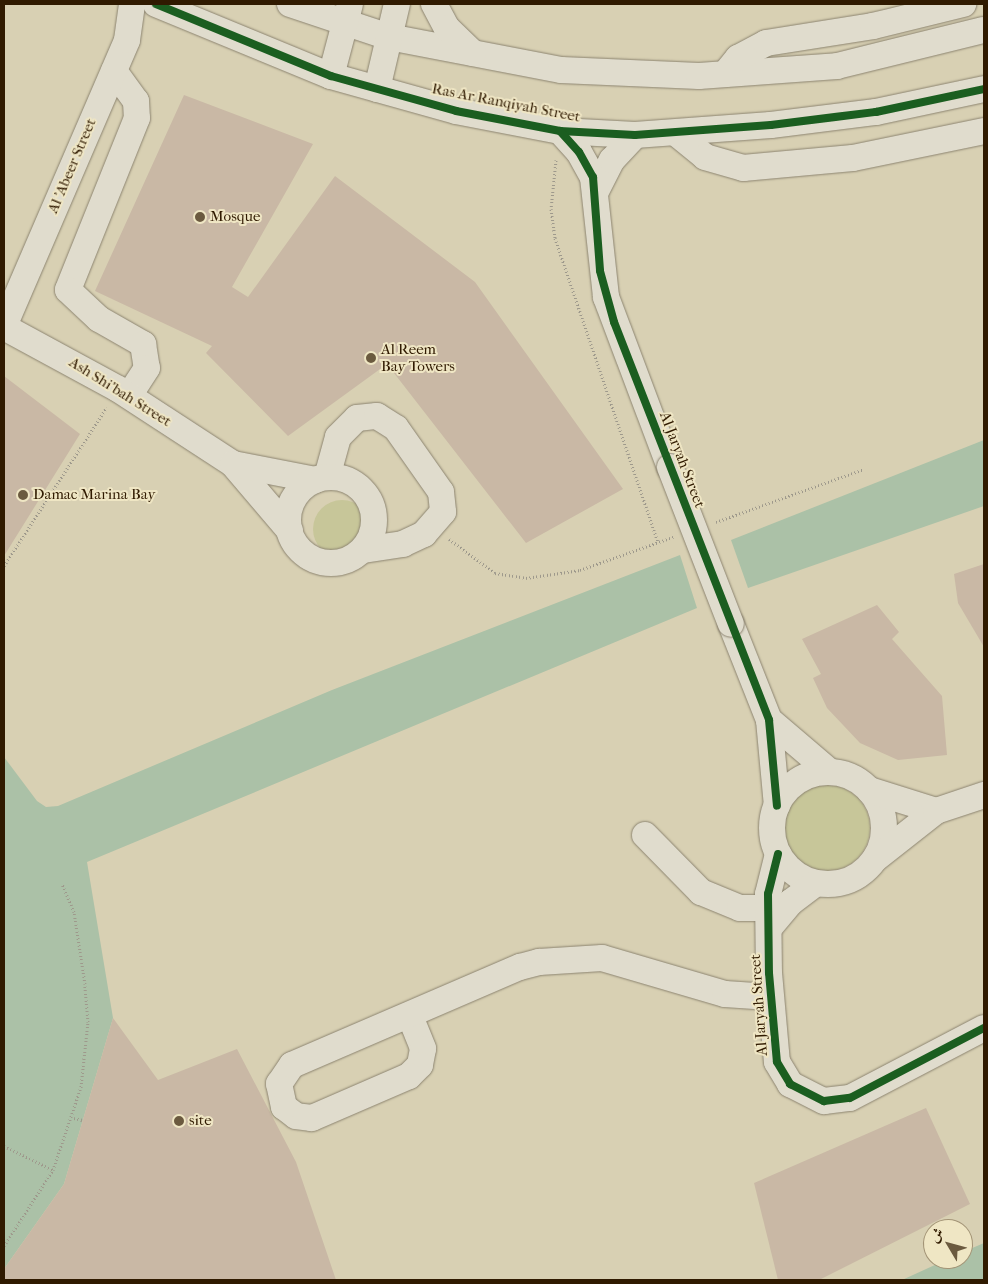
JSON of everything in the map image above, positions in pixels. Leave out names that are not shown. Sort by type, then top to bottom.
[{"type":"street","name":"Al 'Abeer Street","points":[[4,327],[127,40],[132,4]]},
{"type":"street","name":"Ras Ar Ranqiyah Street","points":[[156,4],[331,76],[456,111],[560,131],[635,135],[677,134],[876,112],[984,89]]},
{"type":"street","points":[[290,4],[347,14],[389,37],[561,70],[725,74],[837,66],[984,30]]},
{"type":"street","points":[[377,89],[397,4]]},
{"type":"street","points":[[434,4],[447,28],[473,53]]},
{"type":"street","points":[[725,74],[738,58],[766,43],[874,26],[963,4]]},
{"type":"street","points":[[331,76],[347,14]]},
{"type":"street","points":[[114,71],[136,101],[137,118],[68,290],[99,319],[143,344],[147,368],[124,392]]},
{"type":"street","name":"Al Jaryah Street","points":[[560,131],[587,164],[596,191],[597,244],[606,297],[769,720],[777,806]]},
{"type":"street","points":[[677,134],[715,162],[758,168],[900,151],[984,131]]},
{"type":"street","name":"Al Jaryah Street","points":[[596,191],[612,160],[635,135]]},
{"type":"street","name":"Ash Shi'bah Street","points":[[4,327],[124,392],[232,464],[290,531]]},
{"type":"street","points":[[321,478],[332,450],[347,427],[364,416],[384,418],[396,428],[441,492],[443,512],[433,526],[403,544],[363,550],[340,562],[320,562],[303,553],[290,531],[290,507],[304,486],[321,478],[353,482],[370,501],[374,526],[363,550]]},
{"type":"street","name":"Ash Shi'bah Street","points":[[232,464],[321,478]]},
{"type":"street","name":"Al Jaryah Street","points":[[769,720],[830,772]]},
{"type":"street","points":[[936,811],[869,790],[851,778],[830,772],[793,784],[777,806],[772,838],[778,854],[801,878],[816,883],[849,880],[936,811],[984,796]]},
{"type":"street","points":[[869,790],[883,816],[881,845],[875,859]]},
{"type":"street","points":[[645,835],[701,892],[740,908],[769,917],[816,883]]},
{"type":"street","name":"Al Jaryah Street","points":[[778,854],[769,917],[770,997],[776,1035],[790,1061],[814,1079],[842,1087],[872,1083],[984,1028]]},
{"type":"street","points":[[410,1016],[423,1049],[420,1065],[409,1076],[312,1118],[296,1116],[284,1107],[279,1084],[292,1066],[520,967],[568,958],[625,963],[724,994],[770,997]]},
{"type":"path","points":[[560,131],[551,209],[555,238],[658,542]]},
{"type":"path","points":[[4,566],[124,392]]},
{"type":"path","points":[[705,526],[864,469]]},
{"type":"path","points":[[433,526],[495,573],[526,578],[580,570],[677,536]]},
{"type":"path","points":[[4,1246],[52,1170],[74,1118],[88,1022],[80,943],[62,884]]},
{"type":"path","points":[[74,1118],[83,1120]]},
{"type":"path","points":[[4,1146],[52,1170]]},
{"type":"shaded area","points":[[984,440],[984,506],[748,588],[731,540]]},
{"type":"shaded area","points":[[342,500],[353,502],[366,513],[371,529],[369,540],[358,553],[342,558],[331,556],[318,545],[313,529],[315,518],[326,505]]},
{"type":"shaded area","points":[[680,555],[697,608],[87,862],[113,1018],[64,1184],[4,1269],[4,757],[37,801],[46,807],[58,806],[332,690]]},
{"type":"shaded area","points":[[827,785],[844,788],[858,797],[867,811],[870,828],[867,845],[858,859],[844,868],[827,871],[810,868],[796,859],[787,845],[784,828],[787,811],[796,797],[810,788]]},
{"type":"shaded area","points":[[984,1243],[984,1280],[902,1280],[926,1269],[973,1269],[973,1248]]},
{"type":"building","name":"Al Reem Bay Towers","points":[[184,95],[313,144],[232,287],[248,297],[335,176],[475,282],[623,489],[526,543],[387,364],[288,436],[206,353],[212,346],[95,291]]},
{"type":"building","name":"Damac Marina Bay","points":[[4,376],[80,434],[4,556]]},
{"type":"building","points":[[984,564],[984,647],[958,603],[954,574]]},
{"type":"building","points":[[877,605],[899,632],[892,639],[942,696],[947,755],[898,760],[860,743],[827,708],[813,678],[821,674],[802,639]]},
{"type":"building","name":"site","points":[[113,1018],[158,1080],[237,1049],[296,1162],[336,1280],[4,1280],[4,1269],[64,1184]]},
{"type":"building","points":[[926,1108],[970,1204],[940,1219],[923,1219],[923,1228],[819,1280],[778,1280],[754,1183]]},
{"type":"cycle path","points":[[156,4],[331,76],[456,111],[560,131],[635,135],[771,125],[876,112],[984,89]]},
{"type":"cycle path","points":[[560,131],[579,152],[593,177],[600,271],[614,322],[769,720],[777,806]]},
{"type":"cycle path","points":[[778,854],[768,894],[769,973],[777,1062],[790,1084],[824,1101],[850,1098],[984,1028]]},
{"type":"place","name":"Mosque","points":[[200,217]]},
{"type":"place","name":"Al Reem Bay Towers","points":[[371,358]]},
{"type":"place","name":"Damac Marina Bay","points":[[23,495]]},
{"type":"place","name":"site","points":[[179,1121]]}]
